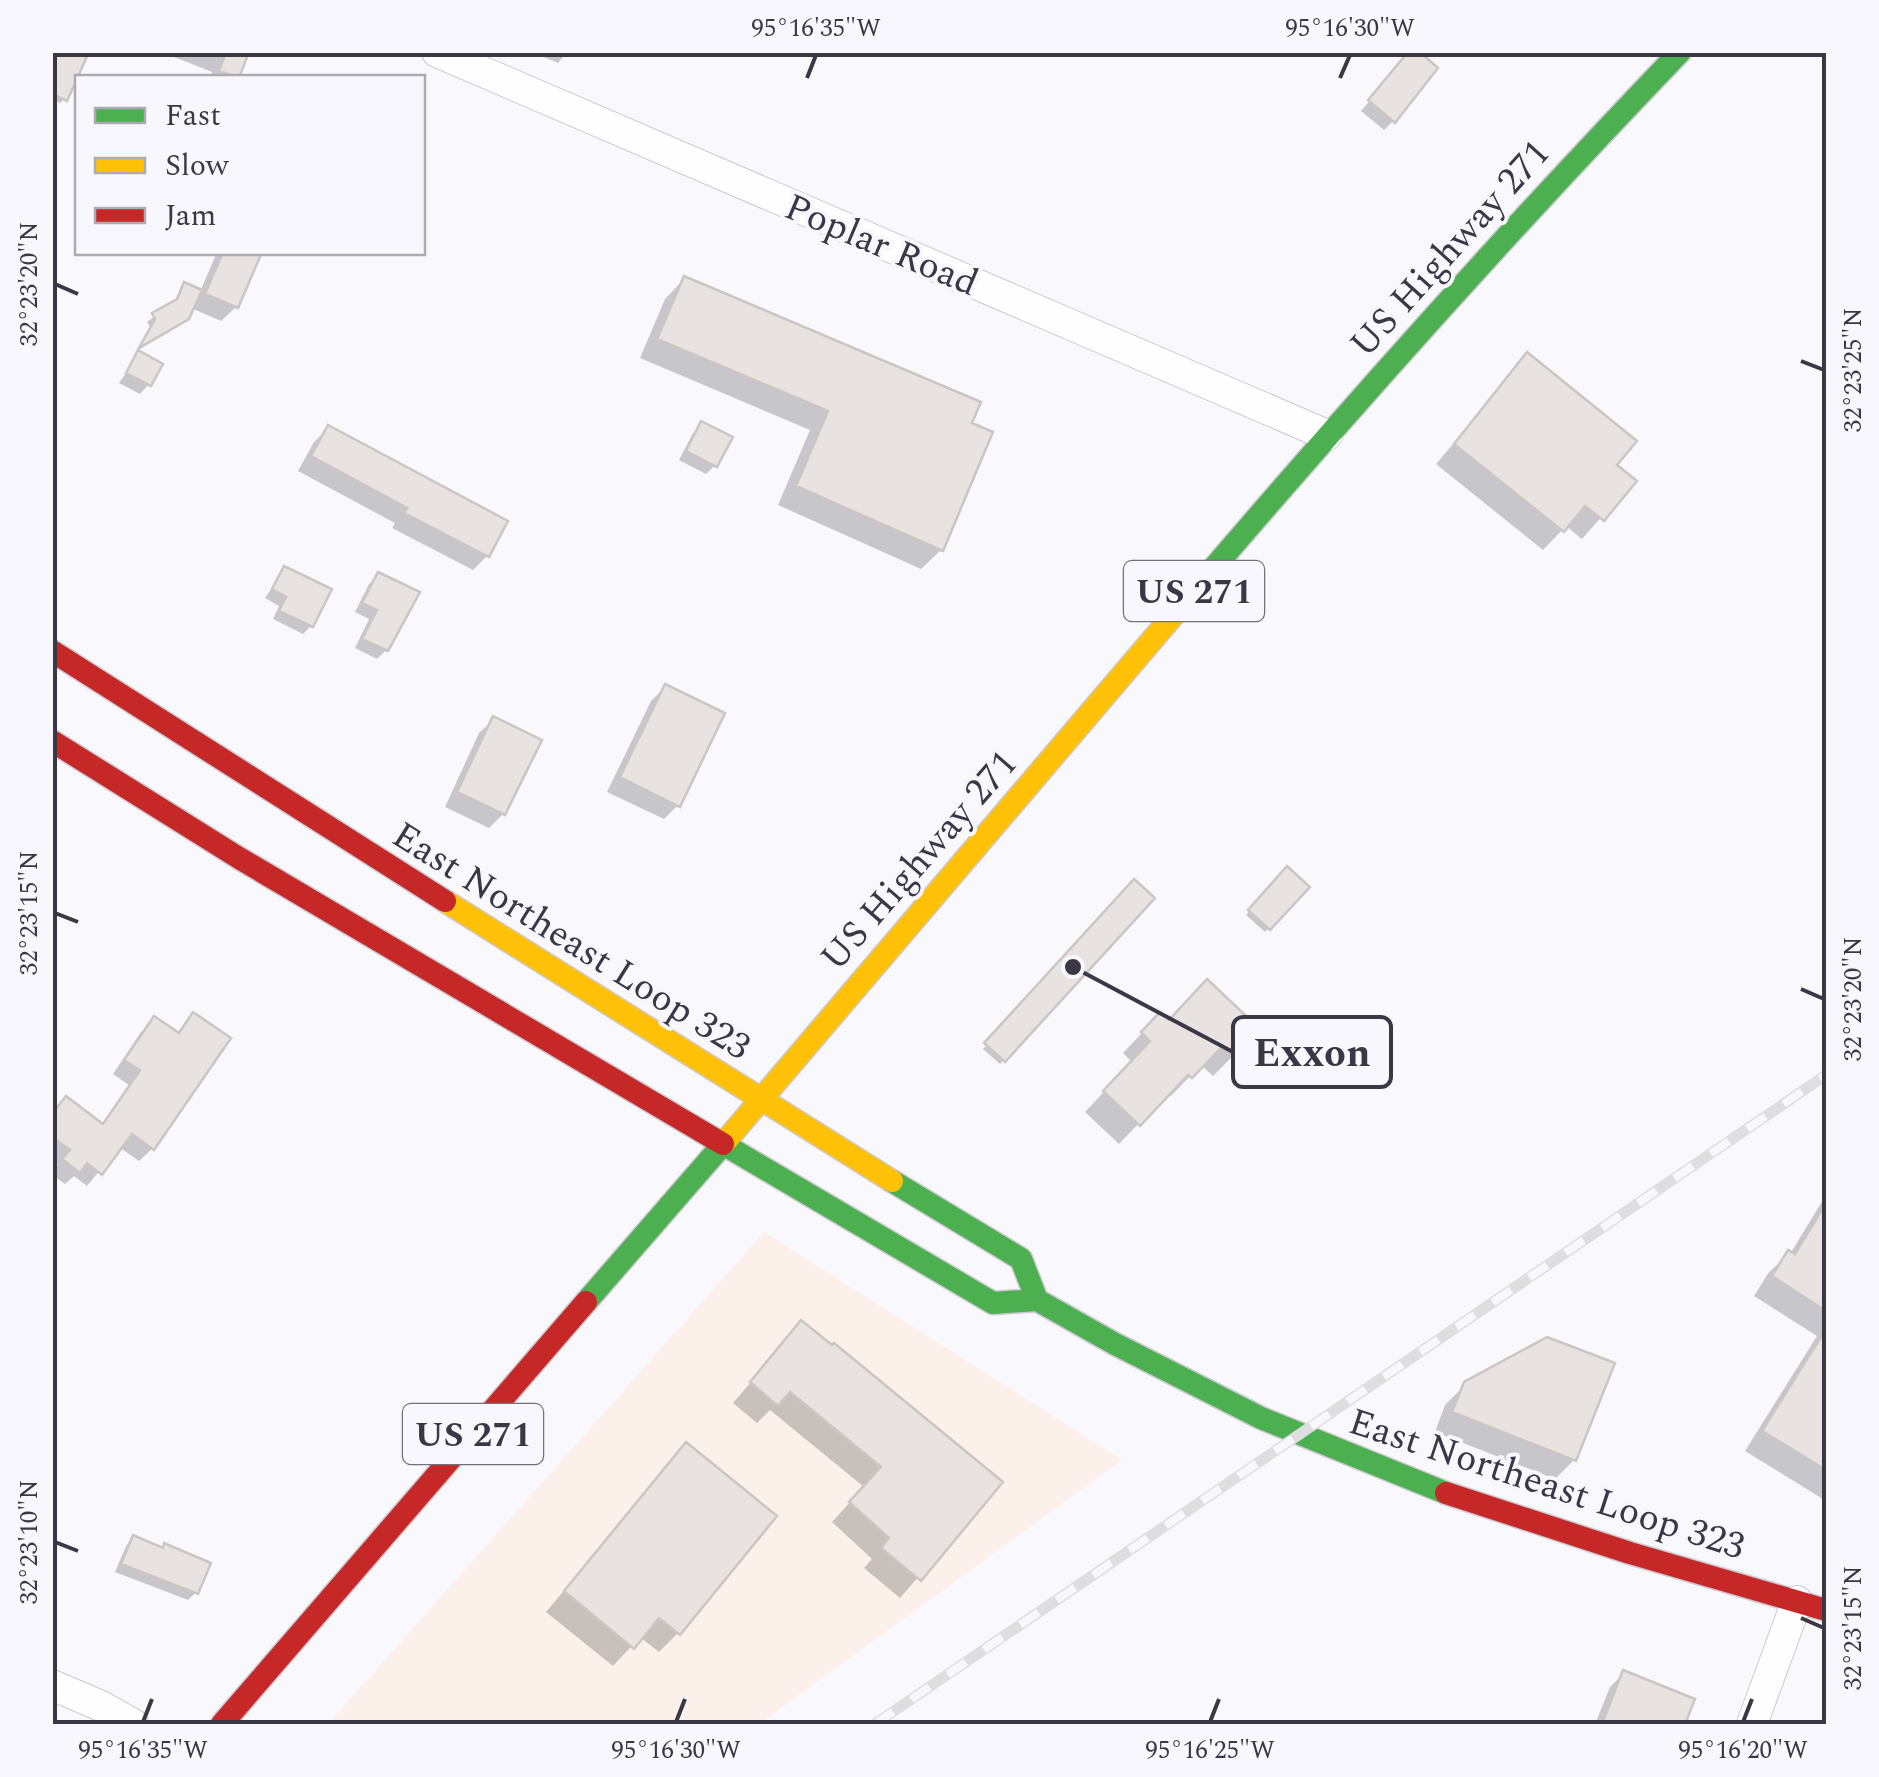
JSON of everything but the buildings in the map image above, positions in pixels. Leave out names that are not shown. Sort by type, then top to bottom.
[{"type":"main road","name":"US Highway 271","points":[[222,1724],[1328,435],[1534,203],[1680,52]]},
{"type":"main road","name":"East Northeast Loop 323","points":[[52,651],[273,803],[1020,1259],[1037,1300]]},
{"type":"main road","name":"East Northeast Loop 323","points":[[52,741],[244,850],[993,1303],[1037,1300],[1208,1392],[1380,1469],[1557,1530],[1812,1606]]},
{"type":"street","name":"Poplar Road","points":[[436,52],[1328,435]]},
{"type":"street","points":[[1752,1724],[1812,1606]]},
{"type":"street","points":[[52,1684],[134,1724]]},
{"type":"shaded area","points":[[764,1232],[1122,1460],[759,1724],[328,1724]]},
{"type":"railway","points":[[875,1724],[1826,1075]]},
{"type":"traffic: fast","points":[[1182,605],[1427,325],[1680,52]]},
{"type":"traffic: fast","points":[[586,1302],[724,1143]]},
{"type":"traffic: fast","points":[[723,1144],[993,1303],[1037,1300],[1261,1418],[1446,1493]]},
{"type":"traffic: fast","points":[[892,1181],[1021,1259],[1037,1300]]},
{"type":"traffic: slow","points":[[724,1143],[1182,605]]},
{"type":"traffic: slow","points":[[445,901],[892,1181]]},
{"type":"traffic: jam","points":[[52,651],[445,901]]},
{"type":"traffic: jam","points":[[52,741],[239,858],[723,1144]]},
{"type":"traffic: jam","points":[[222,1724],[586,1302]]},
{"type":"traffic: jam","points":[[1446,1493],[1630,1553],[1826,1610]]},
{"type":"place","name":"Exxon","points":[[1073,967]]}]
